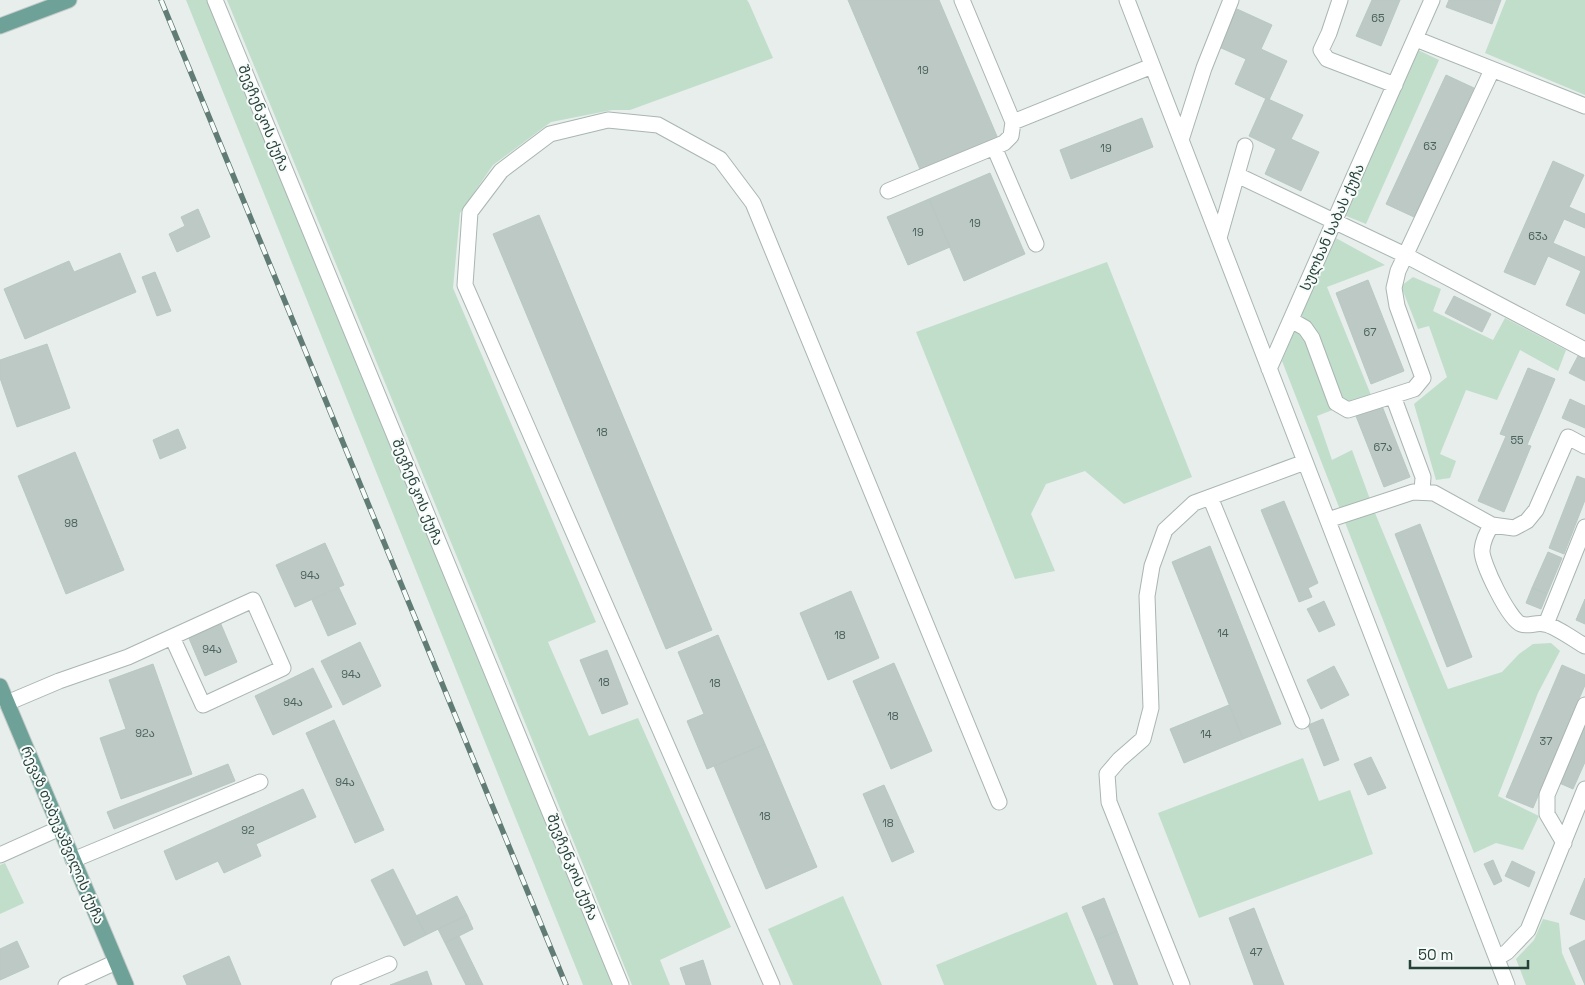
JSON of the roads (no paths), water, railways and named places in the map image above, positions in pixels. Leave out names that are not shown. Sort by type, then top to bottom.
[{"type":"main road","points":[[0,26],[69,0]]},
{"type":"main road","name":"რევაზ თაბუკაშვილის ქუჩა","points":[[0,686],[6,710],[60,828],[126,985]]},
{"type":"street","name":"შევჩენკოს ქუჩა","points":[[215,0],[622,985]]},
{"type":"street","points":[[888,191],[994,148],[1004,143],[1011,136],[1013,122],[962,0]]},
{"type":"street","points":[[1127,0],[1507,985]]},
{"type":"street","points":[[1181,140],[1204,68],[1232,0]]},
{"type":"street","points":[[1340,0],[1322,50],[1327,59],[1395,85]]},
{"type":"street","name":"სულხან საბას ქუჩა","points":[[1269,369],[1432,0]]},
{"type":"street","points":[[1416,39],[1585,106]]},
{"type":"street","points":[[1013,122],[1152,66]]},
{"type":"street","points":[[1291,320],[1305,328],[1312,338],[1336,403],[1348,410],[1414,389],[1423,378],[1397,306],[1394,288],[1398,271],[1405,255],[1492,70]]},
{"type":"street","points":[[772,985],[465,284],[470,212],[501,171],[550,134],[608,120],[658,125],[720,159],[754,203],[999,802]]},
{"type":"street","points":[[1219,238],[1245,146]]},
{"type":"street","points":[[994,148],[1036,244]]},
{"type":"street","points":[[1237,175],[1405,255],[1585,350]]},
{"type":"street","points":[[1393,396],[1423,477],[1422,492]]},
{"type":"street","points":[[1328,520],[1412,492],[1422,492],[1434,493],[1492,525],[1514,528],[1527,521],[1536,510],[1568,437],[1585,446]]},
{"type":"street","points":[[1182,985],[1109,802],[1107,774],[1119,760],[1143,739],[1151,708],[1147,596],[1152,566],[1165,530],[1194,503],[1305,462]]},
{"type":"street","points":[[1210,497],[1302,721]]},
{"type":"street","points":[[1492,525],[1485,536],[1481,551],[1491,578],[1511,615],[1519,624],[1546,624],[1585,646]]},
{"type":"street","points":[[1546,624],[1585,527]]},
{"type":"street","points":[[6,710],[59,681],[128,656],[253,600],[283,668],[203,704],[172,637]]},
{"type":"street","points":[[1564,842],[1547,814],[1547,795],[1585,705]]},
{"type":"street","points":[[73,860],[260,782]]},
{"type":"street","points":[[1497,958],[1507,952],[1528,930],[1585,789]]},
{"type":"street","points":[[0,855],[60,828]]},
{"type":"street","points":[[66,985],[116,962]]},
{"type":"street","points":[[339,985],[389,964]]},
{"type":"railway","points":[[161,0],[566,985]]}]
